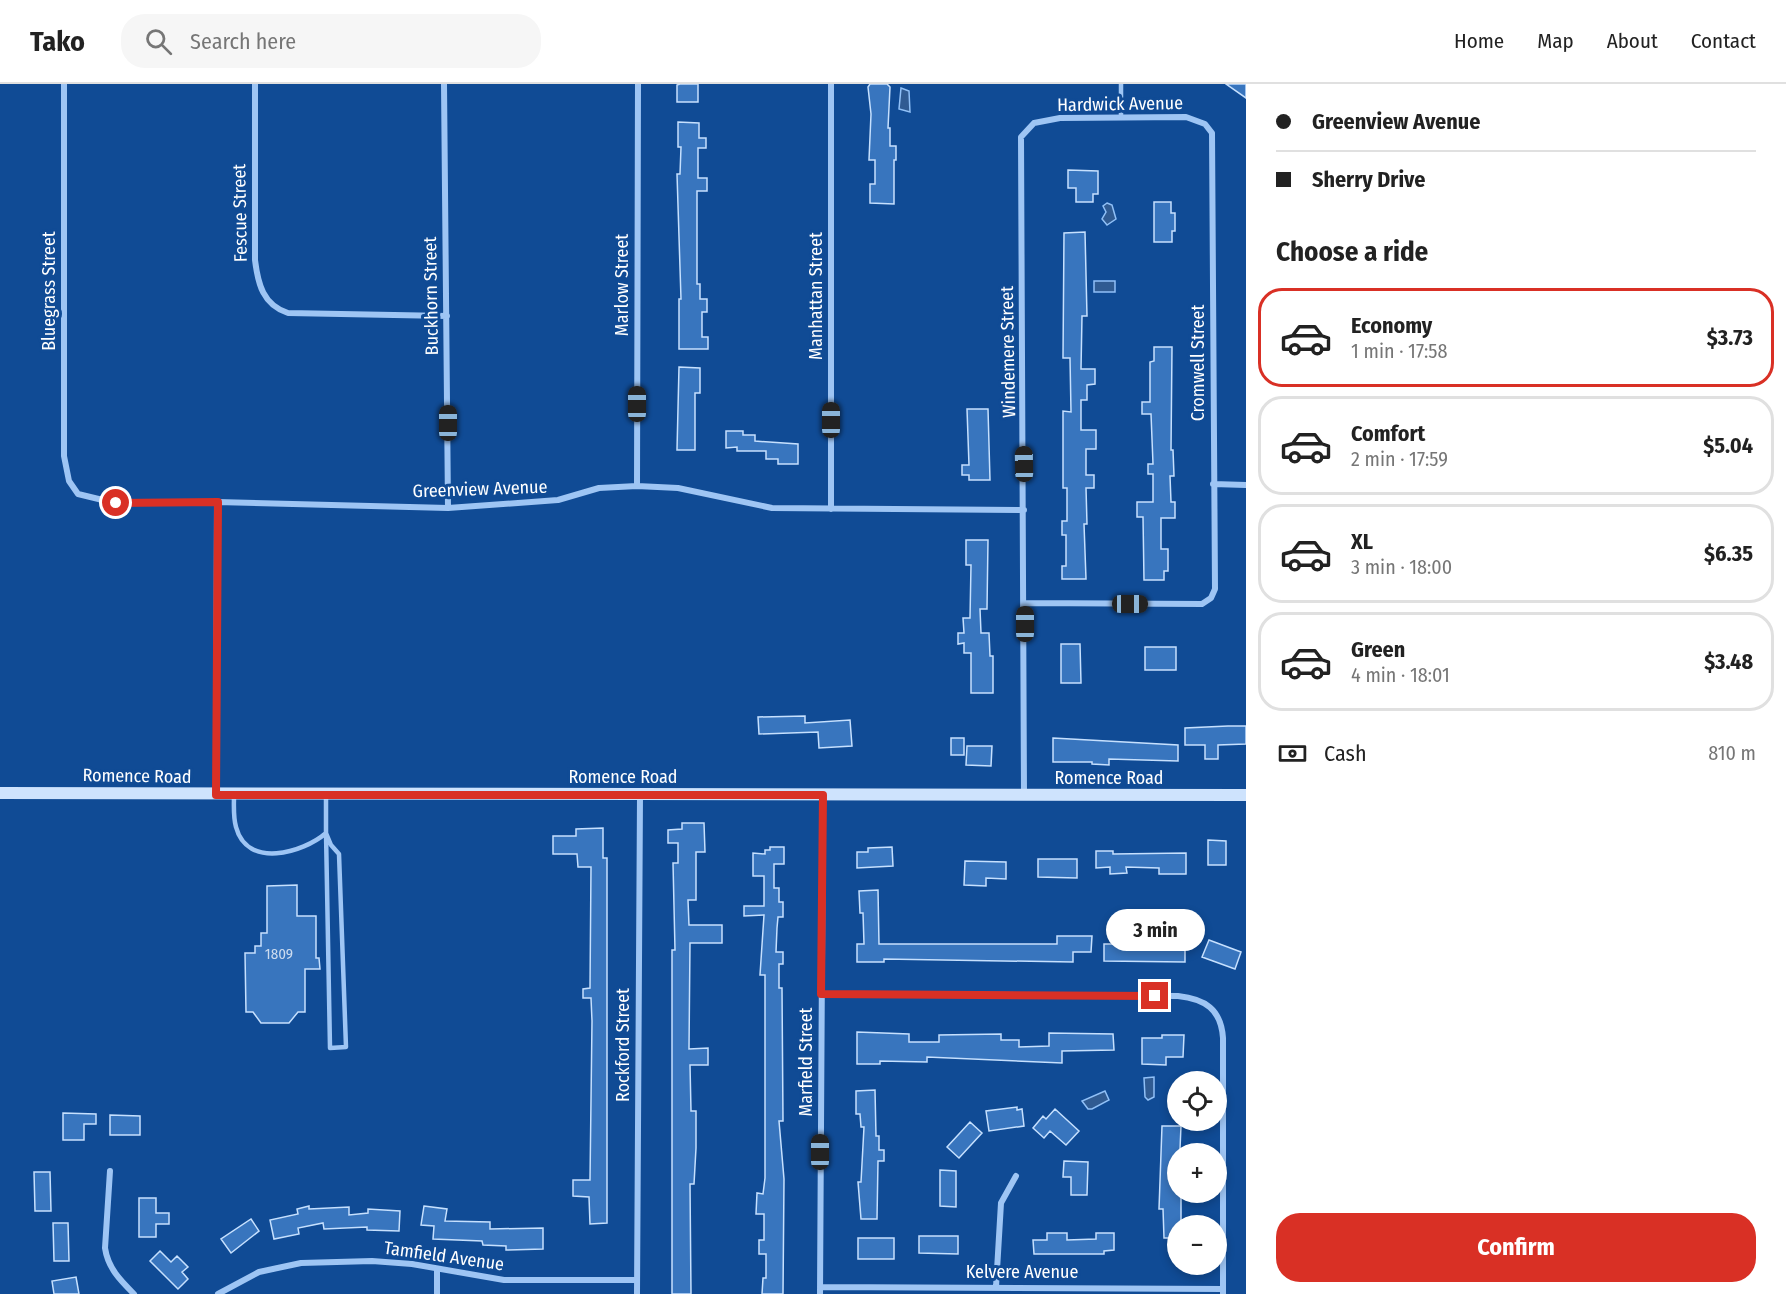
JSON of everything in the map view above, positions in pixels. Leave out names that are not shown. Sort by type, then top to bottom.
[{"type":"street","name":"Bluegrass Street","points":[[64,84],[64,456],[69,481],[78,495]]},
{"type":"street","name":"Fescue Street","points":[[255,84],[255,260],[259,284],[268,302],[288,313],[447,316]]},
{"type":"street","name":"Buckhorn Street","points":[[444,84],[448,508]]},
{"type":"street","name":"Marlow Street","points":[[637,486],[638,84]]},
{"type":"street","name":"Manhattan Street","points":[[831,84],[831,509]]},
{"type":"street","name":"Hardwick Avenue","points":[[1030,126],[1060,118],[1186,117],[1197,120],[1209,128]]},
{"type":"street","name":"Windemere Street","points":[[1024,796],[1025,603],[1021,137],[1030,126]]},
{"type":"street","name":"Cromwell Street","points":[[1025,603],[1202,604],[1211,597],[1215,589],[1212,133],[1209,128]]},
{"type":"street","points":[[1213,484],[1246,485]]},
{"type":"street","name":"Greenview Avenue","points":[[78,495],[116,503],[218,502],[448,508],[558,500],[599,488],[637,486],[678,488],[772,508],[1024,510]]},
{"type":"street","points":[[216,795],[218,502]]},
{"type":"street","name":"Romence Road","points":[[0,793],[640,796],[1246,795]]},
{"type":"street","name":"Marfield Street","points":[[820,1290],[823,795]]},
{"type":"street","name":"Rockford Street","points":[[637,1294],[640,796]]},
{"type":"street","points":[[821,994],[1178,996],[1201,1000],[1211,1007],[1221,1020],[1223,1038],[1223,1292]]},
{"type":"street","points":[[110,1171],[105,1248],[107,1259],[120,1281],[134,1294]]},
{"type":"street","points":[[996,1287],[1001,1203],[1016,1176]]},
{"type":"street","name":"Tamfield Avenue","points":[[218,1294],[259,1272],[301,1263],[372,1261],[412,1264],[504,1280],[637,1280]]},
{"type":"street","points":[[436,1294],[437,1270]]},
{"type":"street","name":"Kelvere Avenue","points":[[820,1290],[996,1287],[1223,1292]]},
{"type":"lane","points":[[1121,84],[1121,117]]},
{"type":"lane","points":[[234,795],[236,828],[241,838],[259,851],[291,853],[314,843],[326,833]]},
{"type":"lane","points":[[326,795],[326,833],[330,1048],[346,1047],[339,854],[331,845],[326,833]]},
{"type":"water","points":[[901,88],[909,91],[910,112],[899,109]]},
{"type":"water","points":[[1107,203],[1112,205],[1116,219],[1107,225],[1102,219],[1106,212],[1103,206]]},
{"type":"water","points":[[1094,281],[1115,281],[1115,292],[1094,292]]},
{"type":"water","points":[[1154,1077],[1154,1097],[1148,1100],[1145,1097],[1144,1078]]},
{"type":"water","points":[[1105,1091],[1109,1100],[1092,1109],[1088,1109],[1082,1101]]},
{"type":"building","points":[[698,84],[698,102],[677,102],[677,85]]},
{"type":"building","points":[[870,84],[887,84],[890,87],[888,128],[890,128],[890,146],[896,146],[894,204],[870,203],[870,184],[875,184],[875,160],[869,160],[871,114],[868,87]]},
{"type":"building","points":[[1226,84],[1246,84],[1246,98]]},
{"type":"building","points":[[678,122],[699,123],[699,138],[706,138],[706,148],[698,148],[698,178],[707,178],[707,191],[697,191],[697,284],[700,284],[700,299],[707,299],[707,312],[702,312],[702,337],[708,337],[708,349],[679,349],[679,299],[681,299],[677,174],[680,174],[681,147],[678,147]]},
{"type":"building","points":[[1068,170],[1098,171],[1098,194],[1093,194],[1093,202],[1076,202],[1076,188],[1068,188]]},
{"type":"building","points":[[1154,202],[1171,202],[1171,213],[1175,213],[1175,231],[1172,231],[1172,242],[1154,242]]},
{"type":"building","points":[[1085,232],[1087,316],[1082,316],[1081,369],[1095,369],[1095,384],[1087,385],[1087,400],[1081,400],[1081,430],[1096,430],[1096,449],[1086,449],[1086,475],[1094,475],[1094,488],[1086,488],[1087,524],[1084,524],[1086,579],[1062,579],[1062,566],[1066,566],[1066,535],[1062,535],[1062,521],[1067,521],[1067,488],[1063,488],[1063,411],[1071,412],[1070,358],[1063,358],[1064,233]]},
{"type":"building","points":[[1154,347],[1172,347],[1171,450],[1173,450],[1174,476],[1170,476],[1171,502],[1175,502],[1175,518],[1161,518],[1161,549],[1168,549],[1168,571],[1164,571],[1164,580],[1144,580],[1143,517],[1137,517],[1137,502],[1153,502],[1153,474],[1148,474],[1148,464],[1153,464],[1151,414],[1142,414],[1142,402],[1150,402],[1150,362],[1154,361]]},
{"type":"building","points":[[679,367],[700,368],[700,393],[695,393],[695,450],[677,450]]},
{"type":"building","points":[[967,409],[988,409],[990,480],[969,480],[969,475],[962,475],[962,465],[969,465]]},
{"type":"building","points":[[726,431],[743,431],[743,435],[755,435],[755,441],[798,444],[798,464],[778,464],[778,459],[766,459],[766,451],[737,451],[737,447],[726,448]]},
{"type":"building","points":[[966,540],[988,540],[987,609],[980,609],[981,633],[989,633],[990,656],[993,656],[993,693],[971,693],[971,653],[964,653],[964,643],[958,644],[958,633],[964,633],[963,618],[970,618],[971,565],[966,565]]},
{"type":"building","points":[[1061,644],[1080,644],[1081,683],[1061,683]]},
{"type":"building","points":[[1145,647],[1176,647],[1176,670],[1145,670]]},
{"type":"building","points":[[805,716],[805,723],[850,720],[852,746],[819,748],[818,732],[759,734],[758,717]]},
{"type":"building","points":[[1246,726],[1246,744],[1218,745],[1218,759],[1205,759],[1205,745],[1185,745],[1185,728]]},
{"type":"building","points":[[951,738],[964,738],[964,755],[951,755]]},
{"type":"building","points":[[1053,738],[1178,745],[1178,761],[1109,759],[1109,765],[1092,764],[1092,762],[1053,762]]},
{"type":"building","points":[[967,746],[992,746],[991,766],[966,765]]},
{"type":"building","points":[[682,823],[704,823],[705,852],[696,852],[696,900],[688,900],[689,925],[722,925],[722,943],[690,943],[689,1049],[708,1048],[708,1065],[690,1065],[691,1111],[696,1111],[694,1184],[690,1184],[691,1294],[672,1294],[672,950],[675,950],[673,863],[678,863],[678,843],[668,843],[668,830],[682,829]]},
{"type":"building","points":[[603,828],[603,858],[607,858],[607,1223],[590,1224],[589,1197],[573,1196],[573,1180],[590,1180],[592,1021],[591,998],[583,998],[583,989],[590,988],[591,867],[578,867],[577,854],[553,854],[553,836],[576,836],[576,829]]},
{"type":"building","points":[[1208,840],[1226,841],[1226,865],[1208,865]]},
{"type":"building","points":[[770,847],[784,847],[784,864],[774,864],[774,888],[779,888],[779,902],[783,902],[783,917],[778,917],[776,952],[783,952],[783,964],[779,964],[779,988],[782,988],[783,1121],[779,1121],[784,1179],[783,1294],[762,1294],[763,1278],[766,1278],[766,1254],[759,1254],[759,1240],[764,1240],[764,1214],[756,1214],[757,1193],[763,1194],[765,1178],[765,975],[760,975],[764,915],[744,916],[744,906],[764,906],[764,876],[753,876],[753,853],[765,854],[765,850],[770,850]]},
{"type":"building","points":[[892,847],[893,866],[857,868],[857,852],[868,852],[868,848]]},
{"type":"building","points":[[1096,851],[1113,851],[1113,854],[1186,853],[1186,874],[1159,874],[1159,868],[1126,867],[1127,873],[1110,874],[1110,867],[1096,868]]},
{"type":"building","points":[[1038,859],[1077,859],[1077,878],[1038,877]]},
{"type":"building","points":[[965,861],[1006,862],[1006,879],[986,878],[986,886],[964,885]]},
{"type":"building","points":[[297,885],[297,916],[316,916],[316,958],[319,958],[320,969],[305,969],[305,1012],[298,1012],[289,1023],[261,1023],[253,1012],[246,1012],[245,953],[255,953],[255,946],[261,946],[261,933],[267,933],[267,886]]},
{"type":"building","points":[[878,890],[879,944],[1057,944],[1057,936],[1092,936],[1091,952],[1073,952],[1073,962],[884,959],[884,962],[857,962],[857,944],[864,944],[863,913],[860,913],[859,891]]},
{"type":"building","points":[[1209,940],[1241,952],[1235,969],[1202,957]]},
{"type":"building","points":[[1165,942],[1185,942],[1185,962],[1104,961],[1104,944],[1136,944],[1136,949],[1165,949]]},
{"type":"building","points":[[857,1032],[909,1034],[909,1042],[939,1042],[939,1035],[1001,1034],[1001,1040],[1019,1040],[1019,1047],[1049,1046],[1049,1033],[1113,1034],[1114,1050],[1062,1051],[1062,1063],[927,1057],[927,1062],[880,1061],[880,1064],[857,1064]]},
{"type":"building","points":[[1162,1035],[1184,1035],[1183,1057],[1166,1057],[1166,1065],[1142,1064],[1142,1038],[1162,1038]]},
{"type":"building","points":[[875,1090],[876,1136],[879,1136],[879,1150],[884,1150],[884,1161],[878,1161],[877,1219],[861,1219],[858,1182],[861,1182],[864,1127],[861,1127],[860,1114],[856,1114],[856,1091]]},
{"type":"building","points":[[1017,1107],[1017,1110],[1022,1109],[1024,1126],[989,1131],[986,1111]]},
{"type":"building","points":[[1055,1109],[1079,1131],[1066,1145],[1050,1131],[1044,1138],[1033,1128],[1043,1116],[1046,1119]]},
{"type":"building","points":[[63,1113],[96,1114],[96,1124],[84,1124],[84,1140],[63,1140]]},
{"type":"building","points":[[110,1115],[140,1116],[140,1135],[110,1135]]},
{"type":"building","points":[[970,1122],[982,1133],[959,1158],[947,1147]]},
{"type":"building","points":[[1162,1126],[1167,1126],[1167,1131],[1181,1131],[1180,1143],[1167,1143],[1167,1203],[1181,1203],[1181,1215],[1167,1215],[1167,1238],[1164,1238],[1163,1209],[1159,1209]]},
{"type":"building","points":[[1064,1161],[1088,1162],[1087,1195],[1071,1195],[1071,1177],[1063,1177]]},
{"type":"building","points":[[940,1170],[956,1171],[956,1207],[940,1206]]},
{"type":"building","points":[[34,1172],[50,1172],[51,1211],[35,1211]]},
{"type":"building","points":[[139,1198],[156,1198],[156,1213],[169,1213],[169,1224],[156,1224],[156,1237],[139,1237]]},
{"type":"building","points":[[309,1206],[309,1209],[349,1207],[349,1215],[368,1213],[368,1209],[400,1211],[399,1231],[367,1230],[367,1227],[324,1229],[323,1223],[298,1228],[299,1234],[274,1239],[270,1220],[298,1214],[297,1209]]},
{"type":"building","points":[[424,1206],[447,1209],[445,1221],[490,1222],[490,1229],[543,1228],[543,1249],[506,1250],[506,1246],[483,1245],[482,1241],[433,1239],[434,1226],[421,1225]]},
{"type":"building","points":[[251,1219],[259,1231],[231,1253],[221,1239]]},
{"type":"building","points":[[53,1223],[68,1223],[69,1261],[54,1261]]},
{"type":"building","points":[[1047,1233],[1067,1233],[1067,1240],[1096,1239],[1096,1233],[1114,1233],[1114,1250],[1104,1251],[1104,1254],[1034,1254],[1033,1240],[1047,1240]]},
{"type":"building","points":[[919,1236],[958,1236],[958,1254],[919,1253]]},
{"type":"building","points":[[858,1238],[894,1238],[894,1259],[858,1259]]},
{"type":"building","points":[[160,1251],[171,1262],[177,1256],[188,1267],[182,1272],[188,1279],[178,1289],[150,1261]]},
{"type":"building","points":[[76,1277],[79,1294],[54,1294],[52,1281]]},
{"type":"route","points":[[116,503],[218,502],[216,795],[823,795],[821,994],[1155,996]]}]
